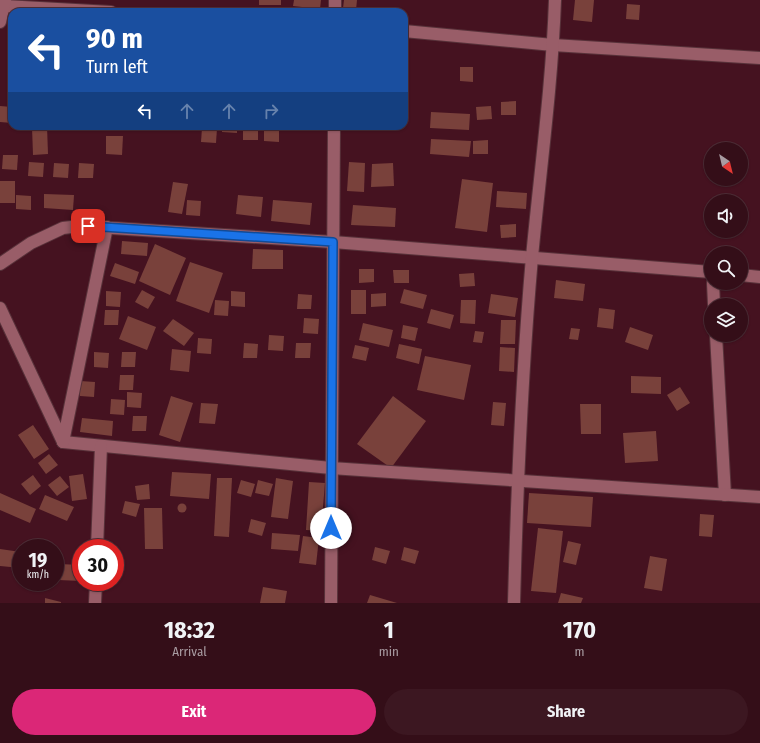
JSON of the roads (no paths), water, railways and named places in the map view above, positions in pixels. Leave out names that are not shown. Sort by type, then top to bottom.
[{"type":"street","points":[[514,603],[517,480],[532,258],[553,45],[555,0]]},
{"type":"street","points":[[0,22],[3,4],[57,8]]},
{"type":"street","points":[[408,31],[553,45],[760,58]]},
{"type":"street","points":[[332,603],[331,468],[334,130]]},
{"type":"street","points":[[0,264],[31,243],[63,228],[80,226],[333,242],[704,271]]},
{"type":"street","points":[[63,442],[107,227]]},
{"type":"street","points":[[748,276],[760,277]]},
{"type":"street","points":[[0,308],[63,442]]},
{"type":"street","points":[[716,342],[726,495]]},
{"type":"street","points":[[63,442],[331,468],[760,497]]},
{"type":"street","points":[[97,539],[101,446]]},
{"type":"street","points":[[95,603],[96,591]]}]
